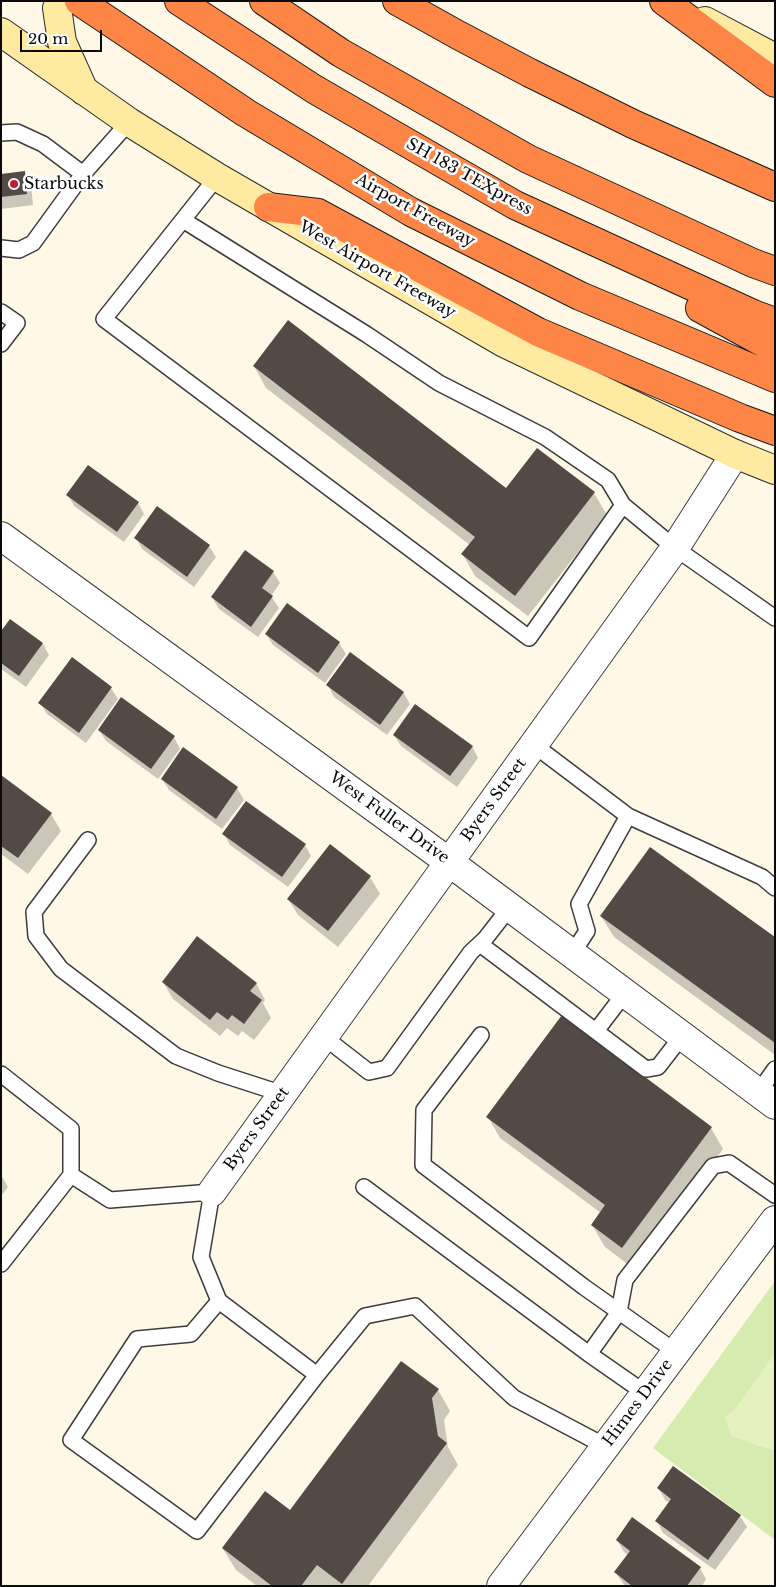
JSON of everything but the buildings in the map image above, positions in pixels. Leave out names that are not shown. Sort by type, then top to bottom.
[{"type":"highway","name":"SH 183 TEXpress","points":[[179,1],[314,89],[515,205],[753,314],[775,322]]},
{"type":"highway","points":[[264,1],[341,53],[528,159],[753,263],[775,271]]},
{"type":"highway","points":[[397,1],[506,60],[616,115],[775,186]]},
{"type":"highway","points":[[665,1],[775,83]]},
{"type":"highway","name":"Airport Freeway","points":[[66,4],[411,212],[580,296],[775,378]]},
{"type":"highway","points":[[515,205],[775,349]]},
{"type":"highway","points":[[268,207],[318,213],[538,332],[775,431]]},
{"type":"main road","points":[[665,1],[775,58]]},
{"type":"main road","points":[[66,4],[62,42],[84,92]]},
{"type":"main road","name":"West Airport Freeway","points":[[1,32],[84,92],[217,177],[504,343],[735,454],[775,470]]},
{"type":"street","name":"Byers Street","points":[[212,1192],[676,548],[735,454]]},
{"type":"street","name":"West Fuller Drive","points":[[1,536],[449,862],[767,1099]]},
{"type":"street","name":"Himes Drive","points":[[500,1586],[775,1220]]},
{"type":"lane","points":[[1,248],[19,250],[33,243],[84,174],[129,122]]},
{"type":"lane","points":[[1,133],[17,132],[43,144],[84,174]]},
{"type":"lane","points":[[217,177],[104,319],[529,638],[622,505]]},
{"type":"lane","points":[[183,220],[366,334],[439,383],[545,437],[608,480],[622,505],[676,548],[775,618]]},
{"type":"lane","points":[[1,312],[17,323],[1,344]]},
{"type":"lane","points":[[534,745],[628,816],[762,877],[775,888]]},
{"type":"lane","points":[[572,954],[587,931],[579,904],[628,816]]},
{"type":"lane","points":[[88,840],[34,912],[36,936],[60,969],[176,1056],[218,1074],[283,1094]]},
{"type":"lane","points":[[324,1037],[369,1072],[387,1068],[471,952],[486,939],[510,907]]},
{"type":"lane","points":[[480,944],[646,1069],[658,1067],[682,1036]]},
{"type":"lane","points":[[596,1031],[625,993]]},
{"type":"lane","points":[[481,1035],[424,1110],[423,1164],[584,1287],[676,1352]]},
{"type":"lane","points":[[767,1099],[775,1069]]},
{"type":"lane","points":[[1,1074],[71,1129],[70,1175],[1,1264]]},
{"type":"lane","points":[[589,1354],[619,1312],[626,1280],[713,1166],[729,1163],[775,1195]]},
{"type":"lane","points":[[70,1175],[110,1200],[212,1192],[201,1257],[219,1301],[316,1375]]},
{"type":"lane","points":[[364,1188],[645,1393]]},
{"type":"lane","points":[[219,1301],[191,1334],[137,1339],[71,1440],[196,1531],[316,1375],[365,1316],[415,1306],[514,1398],[605,1446]]},
{"type":"green space","points":[[775,1281],[775,1540],[653,1448]]},
{"type":"green space","points":[[775,1353],[775,1450],[731,1436],[725,1417],[736,1408]]},
{"type":"place","name":"Starbucks","points":[[14,184]]}]
